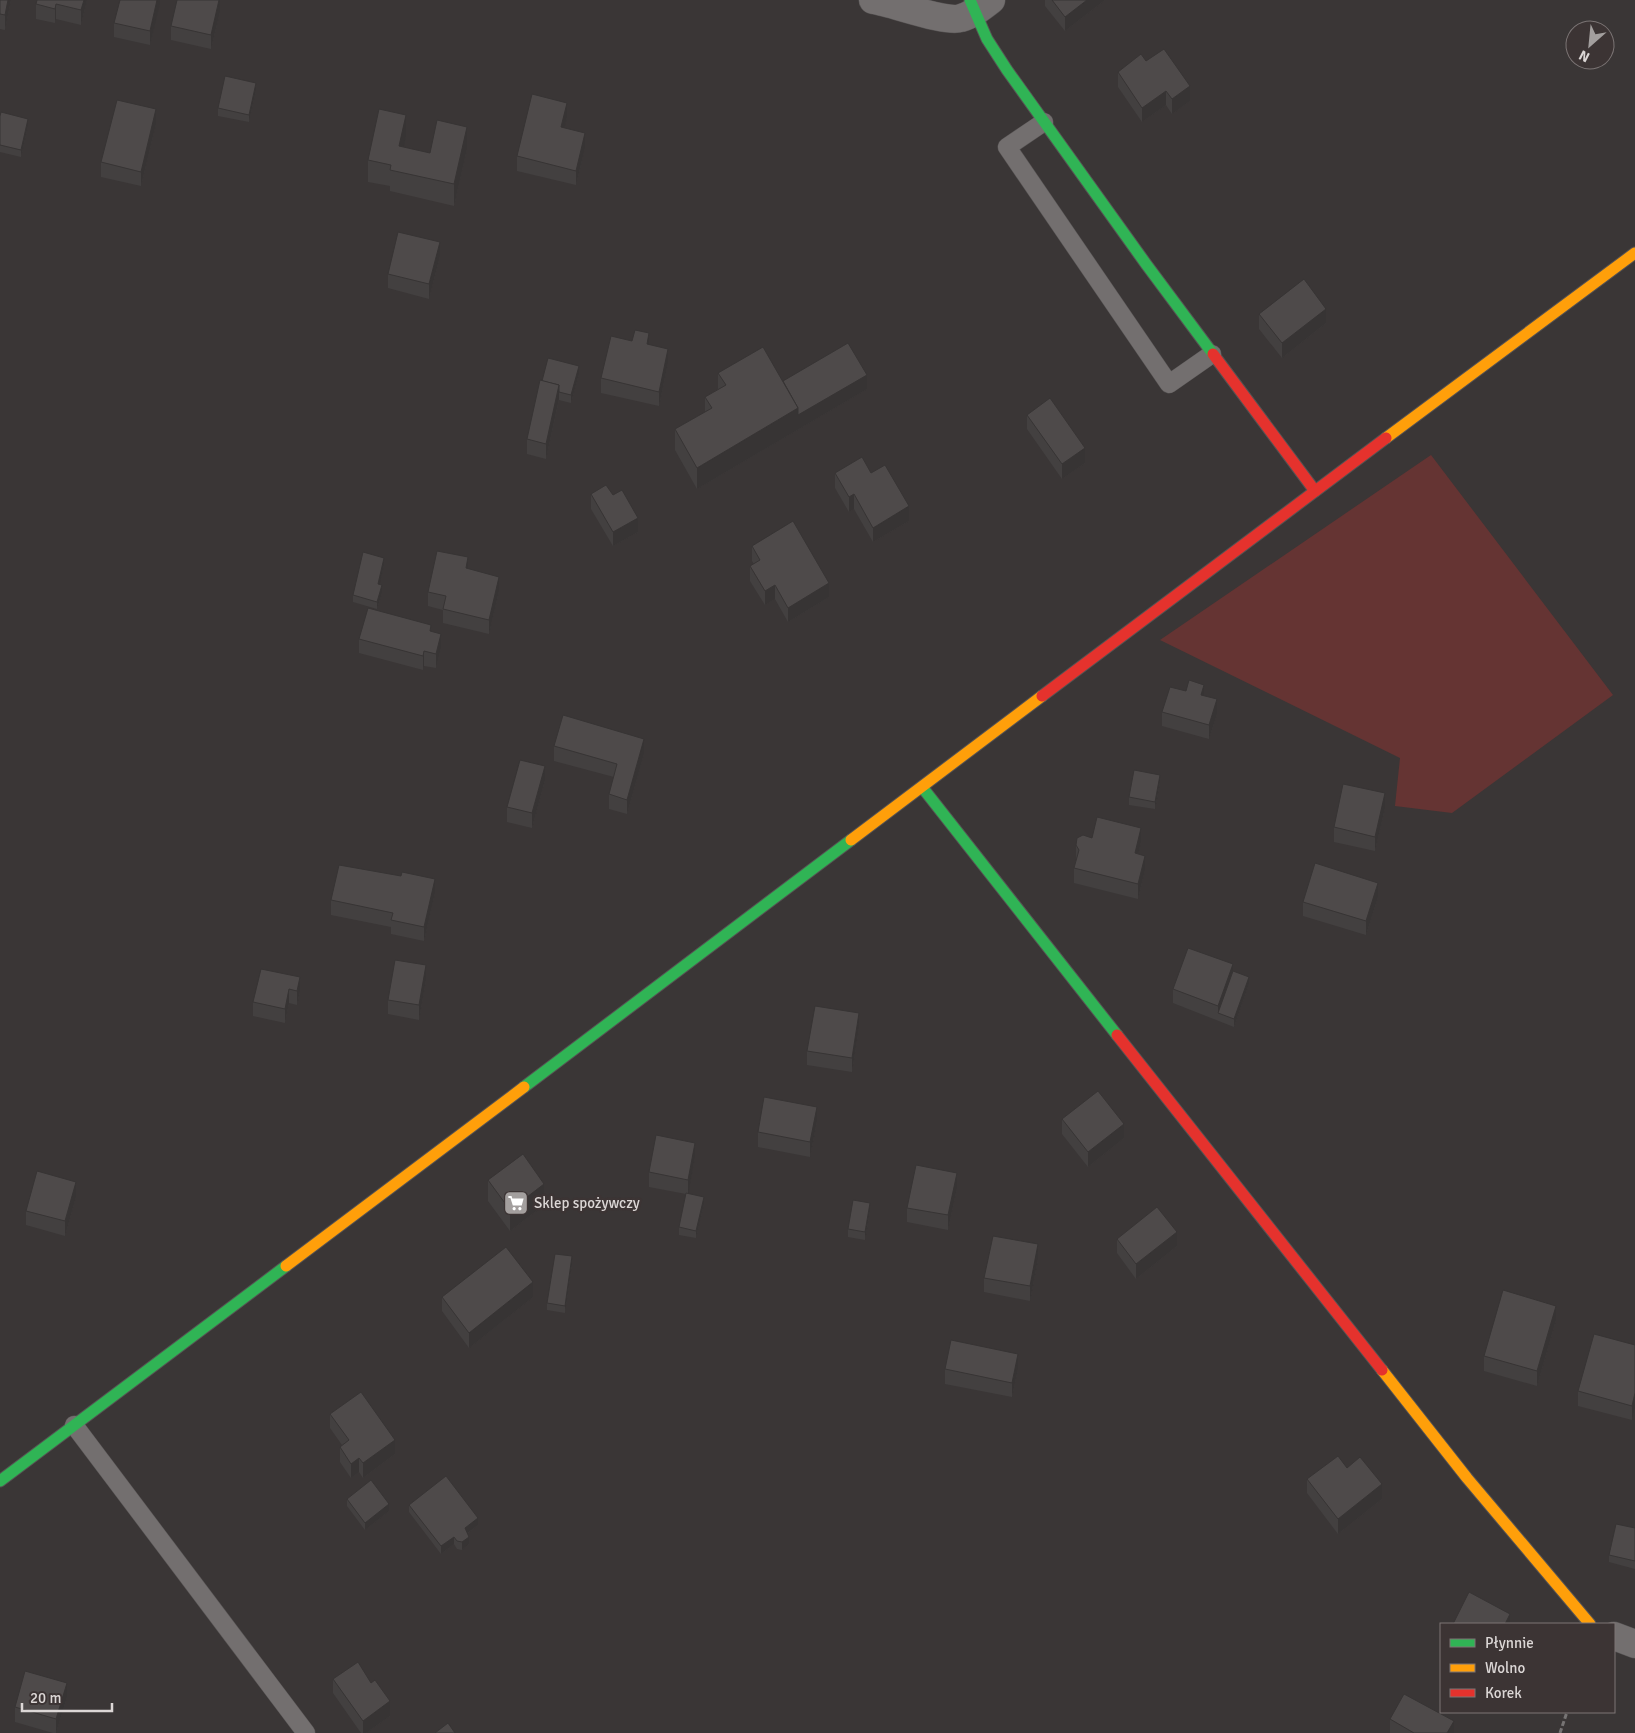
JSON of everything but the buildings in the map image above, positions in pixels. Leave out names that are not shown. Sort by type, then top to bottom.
[{"type":"main road","points":[[978,4],[987,39],[1006,70],[1212,354],[1315,492]]},
{"type":"main road","points":[[0,1480],[1635,253]]},
{"type":"main road","points":[[922,787],[1468,1478],[1589,1623]]},
{"type":"street","points":[[873,0],[942,18],[959,19],[978,4]]},
{"type":"street","points":[[1615,1636],[1635,1644]]},
{"type":"lane","points":[[1044,122],[1007,148],[1169,384],[1212,354]]},
{"type":"lane","points":[[74,1424],[306,1733]]},
{"type":"path","points":[[1560,1733],[1567,1713]]},
{"type":"shaded area","points":[[1431,455],[1613,695],[1452,813],[1395,806],[1400,758],[1160,640]]},
{"type":"traffic: fast","points":[[970,0],[987,39],[1007,70],[1213,354]]},
{"type":"traffic: fast","points":[[922,787],[1117,1035]]},
{"type":"traffic: fast","points":[[524,1087],[851,840]]},
{"type":"traffic: fast","points":[[0,1481],[286,1266]]},
{"type":"traffic: slow","points":[[1386,438],[1635,253]]},
{"type":"traffic: slow","points":[[851,840],[1042,696]]},
{"type":"traffic: slow","points":[[286,1266],[524,1087]]},
{"type":"traffic: slow","points":[[1382,1370],[1467,1478],[1589,1623]]},
{"type":"traffic: jam","points":[[1213,354],[1315,491]]},
{"type":"traffic: jam","points":[[1042,696],[1386,438]]},
{"type":"traffic: jam","points":[[1117,1035],[1382,1370]]},
{"type":"place","name":"Sklep spożywczy","points":[[516,1203]]}]
